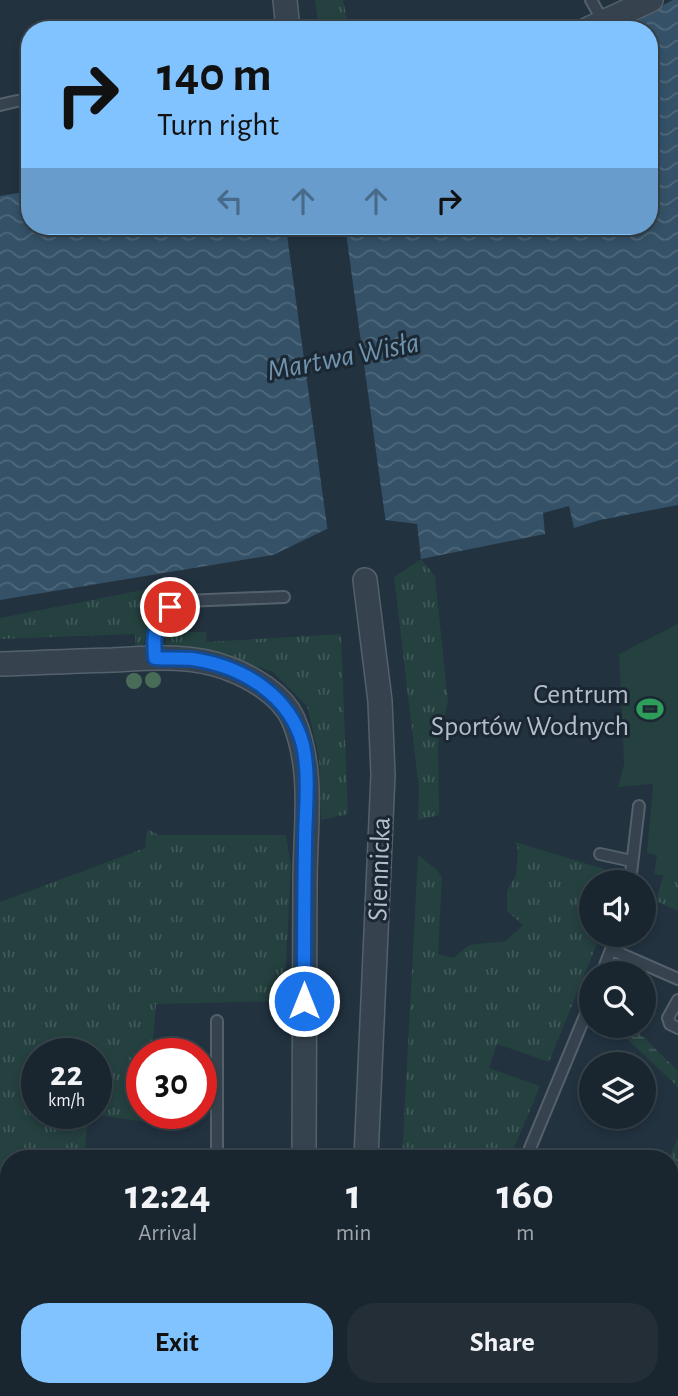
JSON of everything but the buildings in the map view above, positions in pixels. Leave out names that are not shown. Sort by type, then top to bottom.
[{"type":"street","points":[[285,0],[287,21]]},
{"type":"street","points":[[606,21],[651,0]]},
{"type":"street","name":"Siennicka","points":[[365,580],[380,701],[383,775],[366,1150]]},
{"type":"street","points":[[0,664],[192,659],[226,667],[254,680],[275,696],[292,716],[303,746],[307,785],[304,1150]]},
{"type":"lane","points":[[591,0],[594,21]]},
{"type":"lane","points":[[0,105],[17,101]]},
{"type":"lane","points":[[155,658],[153,637],[156,624],[170,607],[184,601],[284,597]]},
{"type":"lane","points":[[631,870],[639,806]]},
{"type":"lane","points":[[600,855],[632,861]]},
{"type":"lane","points":[[607,961],[613,947]]},
{"type":"lane","points":[[612,950],[678,979]]},
{"type":"lane","points":[[678,1000],[668,1018],[670,1024],[678,1028]]},
{"type":"lane","points":[[217,1021],[217,1150]]},
{"type":"lane","points":[[529,1150],[579,1030]]},
{"type":"green space","points":[[315,0],[343,0],[347,21],[318,21]]},
{"type":"green space","points":[[421,559],[435,576],[448,702],[438,743],[439,815],[418,820],[419,789],[394,577]]},
{"type":"green space","points":[[158,587],[160,608],[147,628],[144,643],[136,652],[135,634],[0,639],[0,618]]},
{"type":"green space","points":[[184,618],[187,632],[206,632],[207,642],[341,634],[348,814],[321,820],[319,757],[307,706],[273,672],[219,654],[167,646],[164,636],[170,626]]},
{"type":"green space","name":"Centrum Sportów Wodnych","points":[[678,624],[678,879],[656,874],[657,855],[647,853],[653,784],[618,787],[624,764],[619,654]]},
{"type":"green space","points":[[147,829],[159,835],[286,835],[291,866],[284,1001],[156,1004],[153,1038],[126,1038],[126,1119],[112,1117],[112,1038],[21,1038],[21,1129],[87,1129],[85,1150],[0,1150],[0,902],[145,848]]},
{"type":"green space","points":[[515,842],[607,870],[579,870],[579,947],[596,947],[590,961],[579,961],[579,988],[549,1062],[497,1044],[489,1068],[540,1086],[513,1150],[402,1150],[418,855],[442,877],[438,954],[453,958],[469,945],[506,941],[523,925],[507,911],[507,891],[516,875],[518,850]]},
{"type":"green space","points":[[663,876],[678,879],[678,911],[656,901]]},
{"type":"green space","points":[[626,1038],[644,1038],[678,1071],[678,1087],[656,1066],[656,1052],[641,1052]]},
{"type":"green space","points":[[678,1137],[678,1150],[672,1150]]},
{"type":"water","name":"Martwa Wisła","points":[[673,0],[678,0],[678,505],[600,520],[574,528],[569,506],[543,513],[545,534],[421,559],[417,524],[385,520],[327,529],[273,555],[0,600],[0,196],[21,192],[21,235],[658,235],[658,21],[633,21]]},
{"type":"pier","points":[[287,235],[346,235],[386,524],[328,533]]},
{"type":"place","name":"Centrum Sportów Wodnych","points":[[650,709]]},
{"type":"route","points":[[170,607],[156,624],[153,637],[155,658],[192,659],[226,667],[254,680],[275,696],[292,716],[303,746],[307,785],[304,1001]]}]
